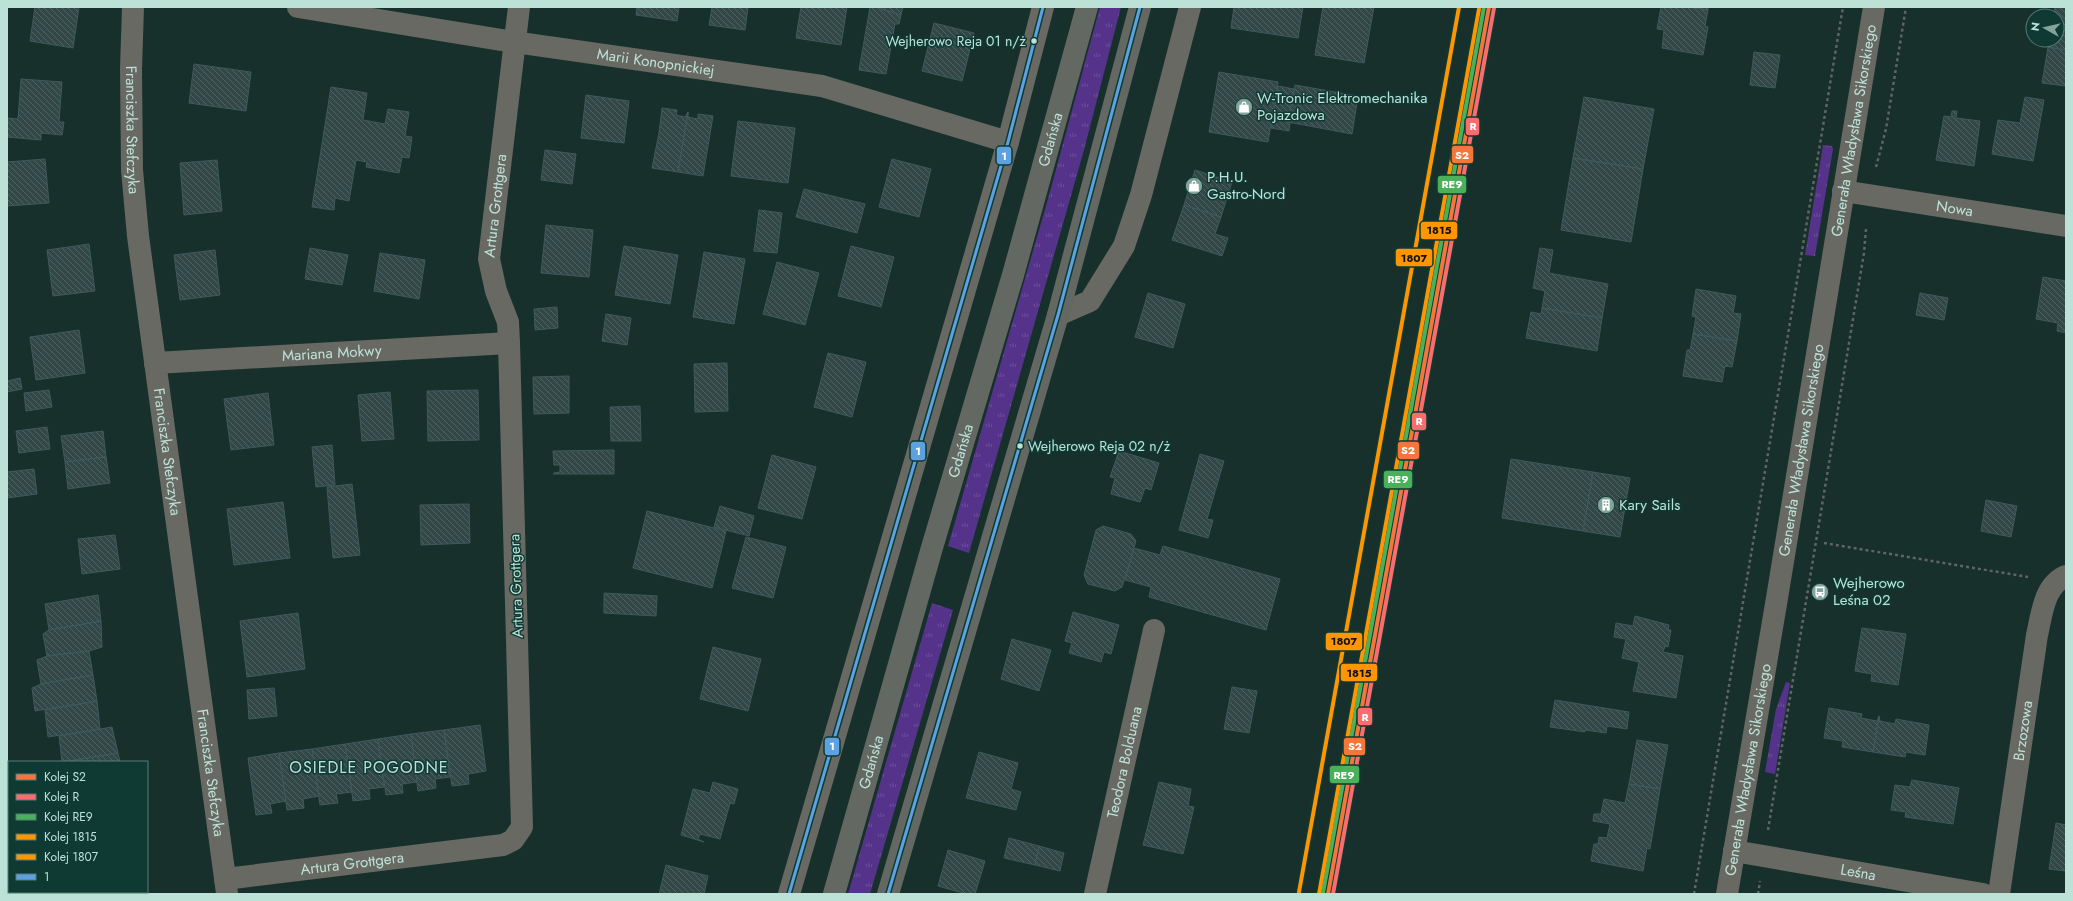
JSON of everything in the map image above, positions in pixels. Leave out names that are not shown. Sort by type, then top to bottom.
[{"type":"main road","name":"Gdańska","points":[[834,894],[931,551],[1013,275],[1087,7]]},
{"type":"main road","points":[[888,894],[1058,315],[1140,7]]},
{"type":"street","name":"Franciszka Stefczyka","points":[[133,7],[131,69],[132,170],[138,236],[226,887]]},
{"type":"street","name":"Marii Konopnickiej","points":[[298,7],[514,42],[822,86],[1008,142]]},
{"type":"street","name":"Artura Grottgera","points":[[226,887],[503,845],[513,840],[522,827],[508,322],[496,291],[489,259],[512,78],[514,42],[519,7]]},
{"type":"street","points":[[790,894],[1008,142],[1043,7]]},
{"type":"street","points":[[1058,315],[1090,301],[1124,246],[1141,195],[1190,7]]},
{"type":"street","name":"Generała Władysława Sikorskiego","points":[[1727,894],[1874,7]]},
{"type":"street","name":"Nowa","points":[[1843,191],[2066,226]]},
{"type":"street","name":"Mariana Mokwy","points":[[155,363],[509,343]]},
{"type":"street","name":"Brzozowa","points":[[1999,894],[2037,635],[2045,602],[2052,586],[2061,579]]},
{"type":"street","name":"Teodora Bolduana","points":[[1095,894],[1154,630]]},
{"type":"street","name":"Leśna","points":[[1734,851],[1983,894]]},
{"type":"path","points":[[1694,894],[1843,7]]},
{"type":"path","points":[[1758,894],[1864,253],[1870,196],[1886,129],[1906,7]]},
{"type":"path","points":[[1824,543],[2061,579]]},
{"type":"green space","points":[[1100,7],[1121,7],[1084,150],[969,553],[948,546],[1048,199]]},
{"type":"green space","points":[[1823,145],[1832,146],[1833,149],[1815,256],[1805,255]]},
{"type":"green space","points":[[932,603],[953,610],[870,894],[848,894]]},
{"type":"green space","points":[[1786,682],[1790,683],[1775,774],[1765,772],[1776,709]]},
{"type":"building","points":[[35,7],[79,7],[73,48],[30,41]]},
{"type":"building","points":[[637,7],[679,7],[677,21],[636,15]]},
{"type":"building","points":[[712,7],[748,7],[745,30],[709,25]]},
{"type":"building","points":[[801,7],[847,7],[841,45],[796,38]]},
{"type":"building","points":[[870,7],[881,7],[881,9],[901,15],[899,24],[895,24],[886,74],[859,70]]},
{"type":"building","points":[[881,7],[903,7],[901,15],[881,9]]},
{"type":"building","points":[[1234,7],[1303,7],[1298,38],[1231,28]]},
{"type":"building","points":[[1323,7],[1374,7],[1364,63],[1315,55]]},
{"type":"building","points":[[1661,7],[1688,7],[1708,10],[1705,26],[1708,27],[1703,55],[1662,48],[1664,30],[1657,29]]},
{"type":"building","points":[[1688,7],[1708,7],[1708,10]]},
{"type":"building","points":[[2066,7],[2066,50],[2054,48],[2065,48],[2065,8],[2055,8]]},
{"type":"building","points":[[934,23],[974,33],[962,81],[922,71]]},
{"type":"building","points":[[2048,48],[2066,50],[2066,86],[2042,83]]},
{"type":"building","points":[[1754,52],[1780,55],[1775,88],[1750,85]]},
{"type":"building","points":[[194,64],[251,72],[246,111],[189,103]]},
{"type":"building","name":"W-Tronic Elektromechanika Pojazdowa","points":[[1219,72],[1278,82],[1268,142],[1209,132]]},
{"type":"building","points":[[21,79],[62,82],[59,122],[64,122],[62,135],[41,133],[41,140],[7,137],[8,118],[18,119]]},
{"type":"building","points":[[1295,85],[1358,96],[1352,134],[1288,122]]},
{"type":"building","points":[[1278,86],[1294,89],[1288,122],[1290,123],[1289,131],[1271,128]]},
{"type":"building","points":[[331,87],[367,93],[363,120],[385,124],[388,109],[409,112],[405,136],[412,137],[409,158],[402,157],[399,173],[366,167],[367,162],[356,160],[349,201],[335,198],[334,210],[312,207]]},
{"type":"building","points":[[586,95],[629,101],[624,143],[581,138]]},
{"type":"building","points":[[1584,97],[1654,109],[1643,169],[1573,158]]},
{"type":"building","points":[[2025,97],[2044,100],[2033,161],[1992,154],[1998,120],[2020,123]]},
{"type":"building","points":[[662,108],[677,110],[676,115],[685,117],[688,112],[678,172],[652,168]]},
{"type":"building","points":[[1952,111],[1957,111],[1956,118],[1980,121],[1974,166],[1936,160],[1944,116],[1951,117]]},
{"type":"building","points":[[688,112],[688,117],[698,119],[698,114],[713,116],[703,176],[678,172]]},
{"type":"building","points":[[738,121],[795,128],[788,183],[731,176]]},
{"type":"building","points":[[545,150],[576,154],[572,184],[541,180]]},
{"type":"building","points":[[1573,158],[1643,169],[1631,242],[1561,230]]},
{"type":"building","points":[[45,159],[49,203],[7,206],[7,162]]},
{"type":"building","points":[[892,159],[931,169],[919,217],[879,207]]},
{"type":"building","points":[[217,160],[222,211],[184,215],[180,163]]},
{"type":"building","points":[[1195,170],[1232,182],[1221,217],[1184,205]]},
{"type":"building","points":[[804,189],[865,204],[857,233],[796,217]]},
{"type":"building","points":[[1184,205],[1221,217],[1215,234],[1228,238],[1222,256],[1172,240]]},
{"type":"building","points":[[759,210],[782,213],[777,253],[754,251]]},
{"type":"building","points":[[546,225],[593,230],[589,277],[541,273]]},
{"type":"building","points":[[89,244],[95,291],[53,296],[47,250]]},
{"type":"building","points":[[624,246],[678,255],[670,304],[615,295]]},
{"type":"building","points":[[851,246],[894,257],[881,307],[838,296]]},
{"type":"building","points":[[310,248],[348,255],[342,285],[305,279]]},
{"type":"building","points":[[1540,248],[1553,250],[1549,273],[1608,284],[1602,318],[1542,308],[1545,291],[1533,288]]},
{"type":"building","points":[[215,250],[220,295],[180,300],[174,255]]},
{"type":"building","points":[[704,252],[745,259],[734,324],[693,317]]},
{"type":"building","points":[[380,253],[425,260],[419,299],[374,291]]},
{"type":"building","points":[[777,262],[819,273],[805,325],[763,314]]},
{"type":"building","points":[[2043,277],[2066,281],[2066,333],[2057,331],[2058,323],[2036,319]]},
{"type":"building","points":[[1696,289],[1736,296],[1733,313],[1741,314],[1737,341],[1693,334],[1696,317],[1692,316]]},
{"type":"building","points":[[1148,293],[1185,304],[1173,348],[1135,337]]},
{"type":"building","points":[[1920,293],[1948,298],[1944,320],[1916,315]]},
{"type":"building","points":[[557,307],[558,328],[535,330],[534,309]]},
{"type":"building","points":[[1542,308],[1602,318],[1597,351],[1526,338],[1531,312],[1541,314]]},
{"type":"building","points":[[606,314],[631,318],[627,345],[602,341]]},
{"type":"building","points":[[79,330],[85,373],[36,380],[30,337]]},
{"type":"building","points":[[1693,334],[1737,341],[1732,367],[1725,366],[1722,382],[1683,376],[1687,350],[1690,350]]},
{"type":"building","points":[[828,353],[866,362],[852,417],[814,407]]},
{"type":"building","points":[[727,363],[728,411],[695,412],[694,364]]},
{"type":"building","points":[[569,376],[569,413],[534,414],[533,377]]},
{"type":"building","points":[[20,378],[22,389],[7,392],[7,381]]},
{"type":"building","points":[[49,390],[52,407],[26,411],[24,393]]},
{"type":"building","points":[[478,390],[479,440],[428,441],[427,391]]},
{"type":"building","points":[[390,392],[394,439],[362,441],[358,395]]},
{"type":"building","points":[[268,393],[274,445],[231,450],[224,399]]},
{"type":"building","points":[[640,406],[641,441],[611,441],[610,407]]},
{"type":"building","points":[[47,427],[50,449],[19,453],[16,431]]},
{"type":"building","points":[[103,431],[106,457],[65,462],[61,436]]},
{"type":"building","points":[[332,445],[335,485],[316,487],[312,447]]},
{"type":"building","points":[[614,450],[614,474],[553,474],[560,472],[560,465],[554,465],[553,451]]},
{"type":"building","points":[[1119,451],[1159,463],[1151,490],[1145,488],[1140,502],[1111,494],[1115,478],[1110,477]]},
{"type":"building","points":[[1200,454],[1224,461],[1207,519],[1213,520],[1208,538],[1179,530]]},
{"type":"building","points":[[772,455],[816,467],[802,519],[758,508]]},
{"type":"building","points":[[106,457],[110,483],[68,489],[65,462]]},
{"type":"building","points":[[1511,459],[1593,472],[1583,531],[1502,518]]},
{"type":"building","points":[[34,469],[37,494],[7,498],[7,472]]},
{"type":"building","name":"Kary Sails","points":[[1593,472],[1630,478],[1620,537],[1583,531]]},
{"type":"building","points":[[352,484],[360,555],[333,558],[327,487]]},
{"type":"building","points":[[1986,500],[2017,506],[2011,537],[1981,531]]},
{"type":"building","points":[[283,502],[290,558],[234,565],[227,509]]},
{"type":"building","points":[[469,504],[470,543],[421,545],[420,505]]},
{"type":"building","points":[[720,506],[754,516],[749,536],[714,527]]},
{"type":"building","points":[[647,511],[726,531],[712,588],[633,568]]},
{"type":"building","points":[[1103,526],[1131,534],[1136,541],[1122,587],[1115,591],[1088,584],[1084,575],[1096,530]]},
{"type":"building","points":[[115,535],[120,569],[82,574],[78,539]]},
{"type":"building","points":[[746,537],[786,547],[773,598],[732,588]]},
{"type":"building","points":[[1163,546],[1280,579],[1266,630],[1149,597],[1151,587],[1125,580],[1134,548],[1160,555]]},
{"type":"building","points":[[604,593],[657,596],[656,616],[604,613]]},
{"type":"building","points":[[98,595],[101,621],[49,630],[45,604]]},
{"type":"building","points":[[1073,612],[1119,625],[1111,654],[1104,652],[1101,662],[1069,653],[1072,643],[1065,641]]},
{"type":"building","points":[[298,613],[305,669],[247,677],[240,621]]},
{"type":"building","points":[[1635,616],[1669,625],[1668,630],[1671,630],[1668,647],[1665,646],[1663,652],[1683,656],[1676,698],[1633,691],[1639,662],[1622,658],[1626,639],[1614,637],[1616,623],[1633,626]]},
{"type":"building","points":[[101,621],[102,647],[89,651],[47,656],[43,634],[49,630]]},
{"type":"building","points":[[1862,628],[1906,634],[1898,685],[1871,681],[1872,674],[1855,671]]},
{"type":"building","points":[[1012,639],[1051,650],[1039,691],[1001,679]]},
{"type":"building","points":[[713,647],[761,659],[748,711],[700,699]]},
{"type":"building","points":[[89,651],[93,675],[41,684],[37,660],[47,656]]},
{"type":"building","points":[[93,675],[97,701],[35,711],[32,688],[41,684]]},
{"type":"building","points":[[1232,687],[1257,691],[1249,733],[1224,729]]},
{"type":"building","points":[[274,688],[277,716],[249,719],[247,690]]},
{"type":"building","points":[[1555,700],[1629,712],[1627,729],[1607,726],[1606,733],[1585,730],[1585,732],[1550,727]]},
{"type":"building","points":[[97,701],[100,729],[48,737],[45,710]]},
{"type":"building","points":[[1829,708],[1862,714],[1861,718],[1877,721],[1879,716],[1873,752],[1842,747],[1843,741],[1824,738]]},
{"type":"building","points":[[1879,716],[1880,721],[1895,724],[1896,719],[1929,725],[1925,755],[1906,752],[1905,757],[1873,752]]},
{"type":"building","points":[[480,725],[486,771],[468,774],[469,784],[452,786],[444,730]]},
{"type":"building","points":[[112,727],[118,753],[62,761],[59,736]]},
{"type":"building","points":[[444,730],[450,777],[435,779],[436,788],[418,791],[411,734]]},
{"type":"building","points":[[411,734],[417,782],[402,784],[403,793],[386,795],[378,739]]},
{"type":"building","points":[[378,739],[384,787],[369,789],[370,799],[353,801],[345,744]]},
{"type":"building","points":[[1637,740],[1668,745],[1660,789],[1629,784]]},
{"type":"building","points":[[345,744],[352,792],[336,794],[338,803],[320,805],[312,749]]},
{"type":"building","points":[[312,749],[319,796],[303,799],[304,808],[287,810],[279,753]]},
{"type":"building","points":[[979,752],[1018,763],[1011,789],[1021,792],[1016,810],[966,798]]},
{"type":"building","points":[[118,753],[120,761],[69,761]]},
{"type":"building","points":[[279,753],[286,801],[270,804],[272,813],[256,815],[248,758]]},
{"type":"building","points":[[1912,780],[1959,788],[1953,824],[1905,817],[1906,812],[1891,810],[1895,785],[1910,787]]},
{"type":"building","points":[[713,782],[738,789],[734,804],[730,803],[720,839],[700,834],[698,839],[704,842],[681,835],[693,789],[710,793]]},
{"type":"building","points":[[1159,782],[1191,789],[1188,806],[1194,807],[1183,854],[1143,845]]},
{"type":"building","points":[[1629,784],[1660,789],[1650,849],[1647,848],[1643,871],[1591,861],[1594,844],[1598,844],[1599,837],[1607,838],[1610,824],[1593,821],[1594,814],[1601,814],[1604,799],[1625,803]]},
{"type":"building","points":[[7,801],[8,801],[8,817]]},
{"type":"building","points":[[2056,823],[2066,825],[2066,871],[2049,869]]},
{"type":"building","points":[[1009,838],[1039,846],[1035,865],[1004,858]]},
{"type":"building","points":[[1039,846],[1064,853],[1060,871],[1035,865]]},
{"type":"building","points":[[948,850],[985,861],[975,894],[966,894],[938,886]]},
{"type":"building","points":[[666,865],[708,876],[704,894],[659,894]]},
{"type":"building","points":[[63,893],[126,893],[126,894]]},
{"type":"rail line","name":"1807","points":[[1299,892],[1459,7]]},
{"type":"rail line","name":"RE9","points":[[1323,893],[1484,7]]},
{"type":"rail line","name":"S2","points":[[1328,894],[1489,7]]},
{"type":"rail line","name":"R","points":[[1333,894],[1494,8]]},
{"type":"rail line","name":"1815","points":[[1319,894],[1479,9]]},
{"type":"transit line","name":"1","points":[[789,894],[1008,142],[1043,7]]},
{"type":"transit line","name":"1","points":[[888,894],[1058,315],[1140,7]]},
{"type":"place","name":"Wejherowo Reja 01 n/ż","points":[[1034,41]]},
{"type":"place","name":"W-Tronic Elektromechanika Pojazdowa","points":[[1244,107]]},
{"type":"place","name":"P.H.U. Gastro-Nord","points":[[1194,186]]},
{"type":"place","name":"Wejherowo Reja 02 n/ż","points":[[1020,446]]},
{"type":"place","name":"Kary Sails","points":[[1606,505]]},
{"type":"place","name":"Wejherowo Leśna 02","points":[[1820,592]]},
{"type":"district","name":"OSIEDLE POGODNE","points":[[369,767]]}]
